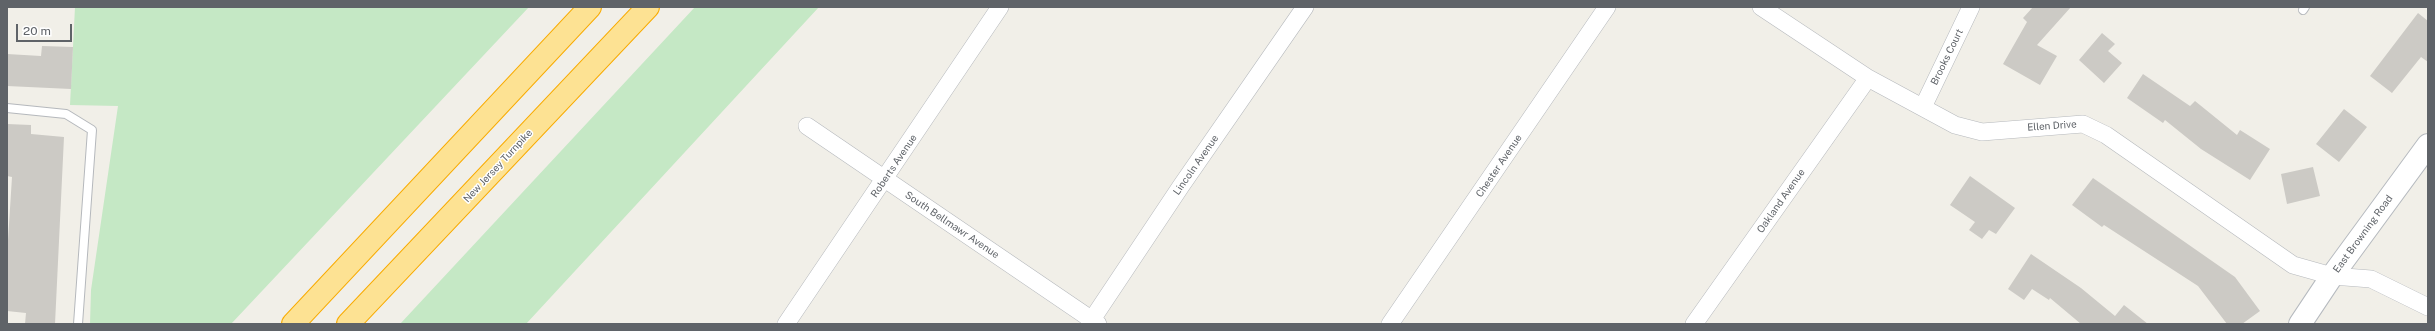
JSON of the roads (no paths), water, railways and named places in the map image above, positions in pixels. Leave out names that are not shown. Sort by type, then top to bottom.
[{"type":"highway","points":[[293,324],[590,7]]},
{"type":"highway","name":"New Jersey Turnpike","points":[[348,324],[648,7]]},
{"type":"main road","name":"East Browning Road","points":[[2300,324],[2332,276],[2428,145]]},
{"type":"street","name":"Roberts Avenue","points":[[786,324],[885,180],[1000,7]]},
{"type":"street","name":"Lincoln Avenue","points":[[1093,323],[1181,186],[1305,7]]},
{"type":"street","name":"Chester Avenue","points":[[1390,324],[1607,7]]},
{"type":"street","name":"Ellen Drive","points":[[1761,7],[1868,78],[1955,125],[1982,132],[2083,124],[2106,134],[2293,265],[2332,276],[2371,279],[2428,307]]},
{"type":"street","name":"Brooks Court","points":[[1923,107],[1971,7]]},
{"type":"street","name":"Oakland Avenue","points":[[1694,324],[1868,78]]},
{"type":"street","name":"South Bellmawr Avenue","points":[[807,126],[1093,323]]},
{"type":"lane","points":[[7,108],[66,114],[92,130],[78,324]]}]
